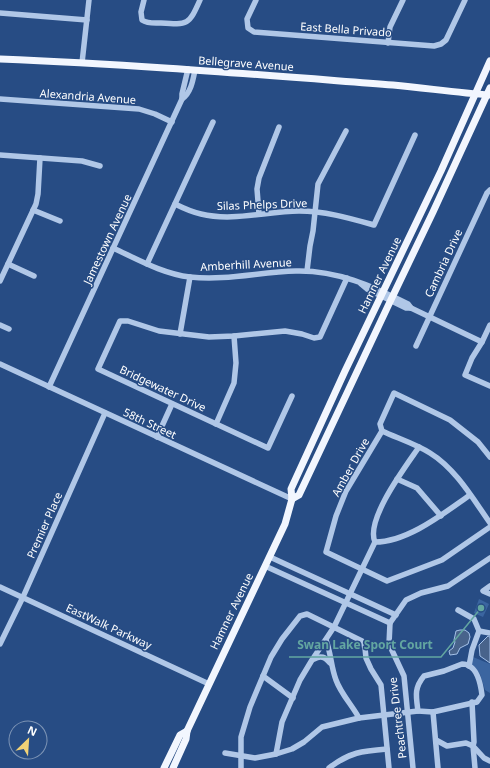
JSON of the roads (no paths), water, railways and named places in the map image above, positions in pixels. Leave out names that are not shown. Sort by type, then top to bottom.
[{"type":"main road","name":"Bellegrave Avenue","points":[[0,59],[82,62],[192,69],[397,85],[488,95]]},
{"type":"main road","name":"Hamner Avenue","points":[[173,768],[186,739],[187,730],[285,524],[292,500],[291,490],[490,61]]},
{"type":"main road","name":"Hamner Avenue","points":[[292,500],[299,495],[490,88]]},
{"type":"main road","name":"Hamner Avenue","points":[[164,768],[180,735],[187,730]]},
{"type":"main road","points":[[168,768],[177,750],[177,742]]},
{"type":"street","points":[[82,62],[89,0]]},
{"type":"street","points":[[144,0],[140,12],[142,20],[150,23],[184,24],[191,18],[200,0]]},
{"type":"street","name":"East Bella Privado","points":[[256,0],[247,19],[248,28],[256,33],[434,46],[443,43],[449,35],[465,0]]},
{"type":"street","points":[[388,42],[390,27],[402,0]]},
{"type":"street","points":[[0,13],[87,20]]},
{"type":"street","name":"Jamestown Avenue","points":[[49,387],[172,122],[182,99],[182,94],[192,69]]},
{"type":"street","name":"Alexandria Avenue","points":[[0,99],[139,110],[156,114],[172,122]]},
{"type":"street","points":[[147,264],[213,122]]},
{"type":"street","points":[[259,214],[257,189],[259,178],[280,127]]},
{"type":"street","points":[[307,271],[318,184],[346,132]]},
{"type":"street","name":"Silas Phelps Drive","points":[[175,204],[200,214],[213,216],[300,211],[331,213],[350,217],[374,226],[415,135]]},
{"type":"street","points":[[0,155],[82,161],[100,166]]},
{"type":"street","points":[[0,281],[34,210],[38,194],[40,158]]},
{"type":"street","name":"Cambria Drive","points":[[416,346],[487,193],[490,190]]},
{"type":"street","points":[[34,210],[60,221]]},
{"type":"street","name":"Amberhill Avenue","points":[[113,248],[147,264],[177,275],[190,277],[226,278],[268,273],[307,271],[347,278],[370,285],[406,308],[411,308],[430,316],[482,342]]},
{"type":"street","points":[[8,264],[34,276]]},
{"type":"street","points":[[190,277],[180,334],[209,337],[285,331],[314,338],[320,337],[347,278]]},
{"type":"street","name":"Bridgewater Drive","points":[[180,334],[159,331],[128,321],[120,320],[98,369],[268,448],[292,396]]},
{"type":"street","points":[[0,325],[9,329]]},
{"type":"street","points":[[490,326],[472,358],[465,375],[490,386]]},
{"type":"street","points":[[216,424],[234,383],[236,363],[234,336]]},
{"type":"street","name":"58th Street","points":[[0,364],[292,500]]},
{"type":"street","name":"Amber Drive","points":[[362,569],[326,552],[336,516],[346,491],[382,431],[380,424],[394,393],[450,420],[478,442],[490,457]]},
{"type":"street","points":[[157,437],[172,404]]},
{"type":"street","name":"Premier Place","points":[[0,644],[23,597],[105,413]]},
{"type":"street","points":[[382,431],[430,452],[449,468],[460,480],[490,524]]},
{"type":"street","points":[[375,542],[372,537],[376,518],[397,480],[419,447]]},
{"type":"street","points":[[397,480],[417,488],[441,516]]},
{"type":"street","points":[[375,542],[385,542],[412,532],[441,516],[470,495]]},
{"type":"street","points":[[362,569],[387,581],[395,579],[442,560],[490,527]]},
{"type":"street","points":[[276,754],[282,722],[292,698],[312,660],[334,627],[375,542]]},
{"type":"street","points":[[270,557],[396,615]]},
{"type":"street","points":[[265,566],[390,623],[406,600],[421,592],[448,586],[490,558]]},
{"type":"street","points":[[490,586],[483,591],[490,594]]},
{"type":"street","name":"EastWalk Parkway","points":[[0,587],[209,684]]},
{"type":"street","points":[[458,610],[474,619],[479,631],[472,650],[469,666]]},
{"type":"street","points":[[241,768],[241,737],[250,707],[271,657],[300,616],[307,614],[362,641],[365,648],[366,658],[371,669],[382,685],[389,768]]},
{"type":"street","name":"Peachtree Drive","points":[[390,623],[389,644],[404,676],[413,768]]},
{"type":"street","points":[[479,631],[490,633]]},
{"type":"street","points":[[326,640],[340,690],[359,718]]},
{"type":"street","points":[[312,660],[318,657],[327,658],[332,664]]},
{"type":"street","points":[[225,753],[254,758],[276,754],[292,749],[322,727],[359,718],[418,711],[433,712],[472,702],[478,702],[482,695],[476,674],[469,666],[462,664],[444,672],[424,676],[416,688],[418,711]]},
{"type":"street","points":[[263,676],[292,698]]},
{"type":"street","points":[[472,702],[474,742],[472,746],[475,768]]},
{"type":"street","points":[[433,712],[438,768]]},
{"type":"street","points":[[436,740],[447,746],[466,743],[490,761]]},
{"type":"street","points":[[329,768],[345,757],[358,752],[387,749]]},
{"type":"place","name":"Swan Lake Sport Court","points":[[481,608]]}]
